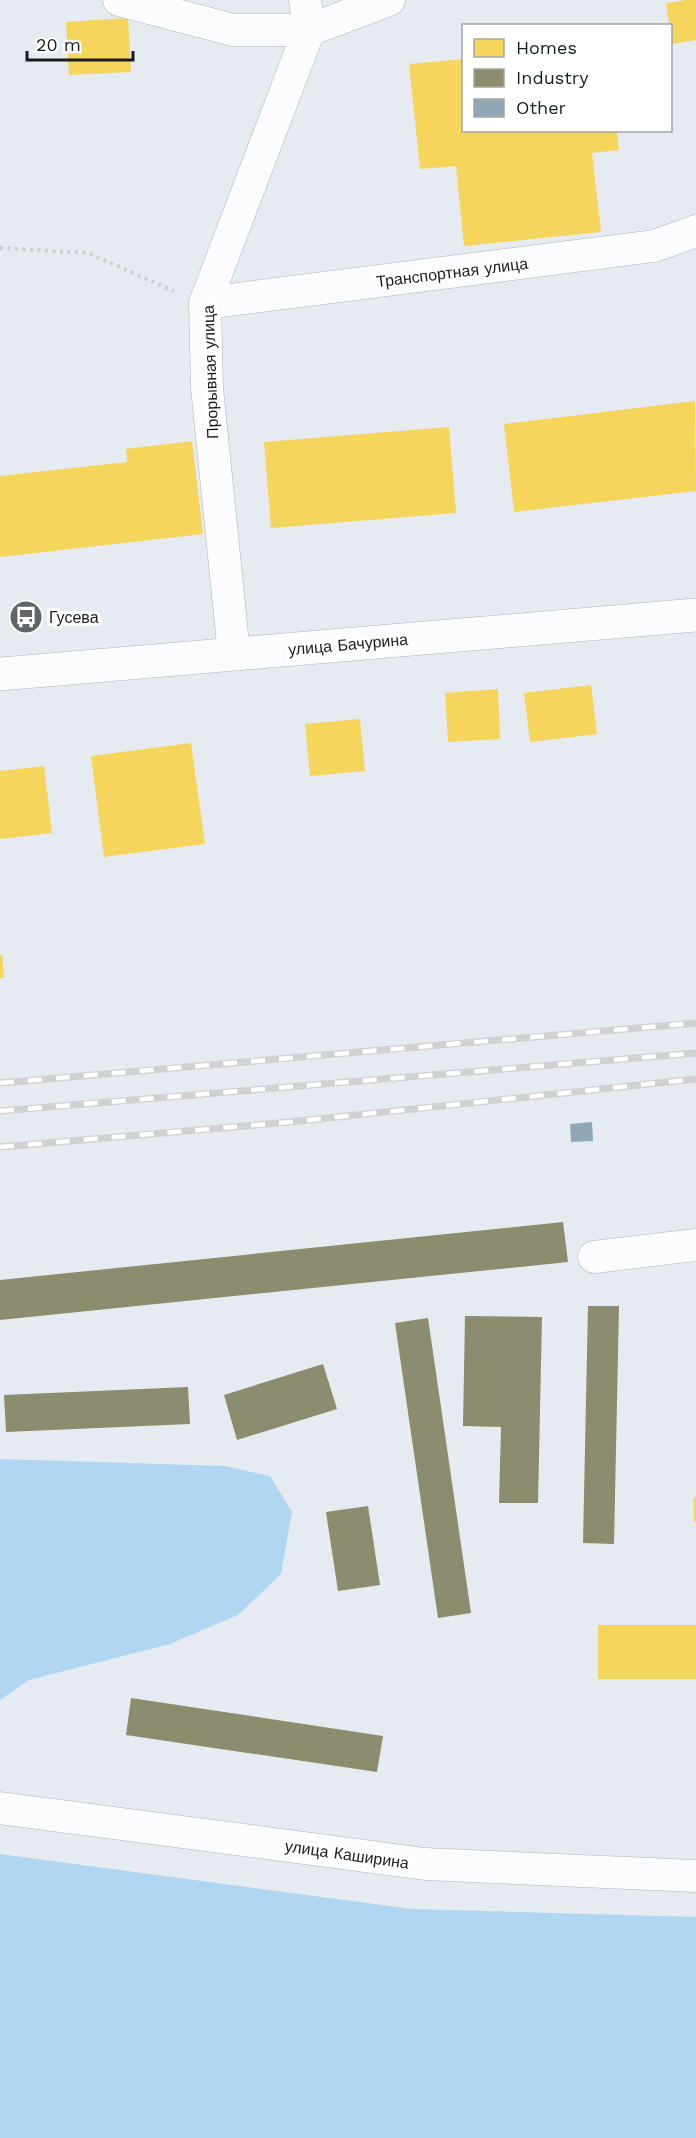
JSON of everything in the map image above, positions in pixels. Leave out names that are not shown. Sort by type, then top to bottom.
[{"type":"street","points":[[119,0],[233,30],[389,0]]},
{"type":"street","name":"Прорывная улица","points":[[234,654],[207,388],[205,303],[307,15]]},
{"type":"street","name":"Транспортная улица","points":[[205,303],[654,246],[696,231]]},
{"type":"street","name":"улица Бачурина","points":[[0,674],[696,615]]},
{"type":"street","points":[[594,1257],[696,1245]]},
{"type":"street","name":"улица Каширина","points":[[0,1808],[425,1864],[696,1876]]},
{"type":"path","points":[[0,248],[88,253],[150,282],[205,303]]},
{"type":"shaded area","points":[[0,1459],[225,1466],[270,1476],[292,1512],[281,1574],[238,1615],[170,1644],[29,1680],[0,1700]]},
{"type":"shaded area","points":[[0,1854],[412,1909],[696,1917],[696,2138],[0,2138]]},
{"type":"building: Homes","points":[[696,0],[696,40],[672,44],[672,24],[669,24],[666,3]]},
{"type":"building: Homes","points":[[128,18],[131,72],[69,75],[66,22]]},
{"type":"building: Homes","points":[[462,59],[462,132],[617,132],[619,150],[592,153],[601,232],[464,246],[456,166],[420,169],[409,64]]},
{"type":"building: Homes","points":[[695,401],[696,491],[514,512],[504,424]]},
{"type":"building: Homes","points":[[449,427],[456,513],[271,528],[264,442]]},
{"type":"building: Homes","points":[[192,441],[203,534],[0,557],[0,476],[127,462],[126,449]]},
{"type":"building: Homes","points":[[591,685],[597,734],[530,742],[524,693]]},
{"type":"building: Homes","points":[[498,689],[500,739],[448,742],[445,693]]},
{"type":"building: Homes","points":[[360,719],[365,771],[310,776],[305,724]]},
{"type":"building: Homes","points":[[191,743],[205,844],[104,857],[91,756]]},
{"type":"building: Homes","points":[[44,766],[52,833],[0,839],[0,771]]},
{"type":"building: Homes","points":[[0,955],[2,955],[4,978],[0,978]]},
{"type":"building: Homes","points":[[696,1497],[696,1522],[694,1522],[693,1498]]},
{"type":"building: Homes","points":[[598,1625],[696,1625],[696,1679],[598,1679]]},
{"type":"building: Industry","points":[[563,1222],[568,1262],[0,1320],[0,1280]]},
{"type":"building: Industry","points":[[588,1306],[619,1306],[614,1544],[583,1543]]},
{"type":"building: Industry","points":[[465,1316],[542,1317],[538,1503],[499,1503],[501,1427],[463,1426]]},
{"type":"building: Industry","points":[[428,1318],[471,1613],[438,1618],[395,1323]]},
{"type":"building: Industry","points":[[323,1364],[337,1409],[237,1440],[224,1395]]},
{"type":"building: Industry","points":[[188,1387],[190,1424],[6,1432],[4,1395]]},
{"type":"building: Industry","points":[[368,1506],[380,1585],[338,1591],[326,1512]]},
{"type":"building: Industry","points":[[131,1698],[383,1736],[377,1772],[126,1735]]},
{"type":"building: Other","points":[[592,1122],[593,1141],[571,1142],[570,1124]]},
{"type":"railway","points":[[0,1083],[696,1023]]},
{"type":"railway","points":[[0,1111],[696,1053]]},
{"type":"railway","points":[[0,1147],[290,1122],[696,1079]]},
{"type":"place","name":"Гусева","points":[[26,617]]}]
